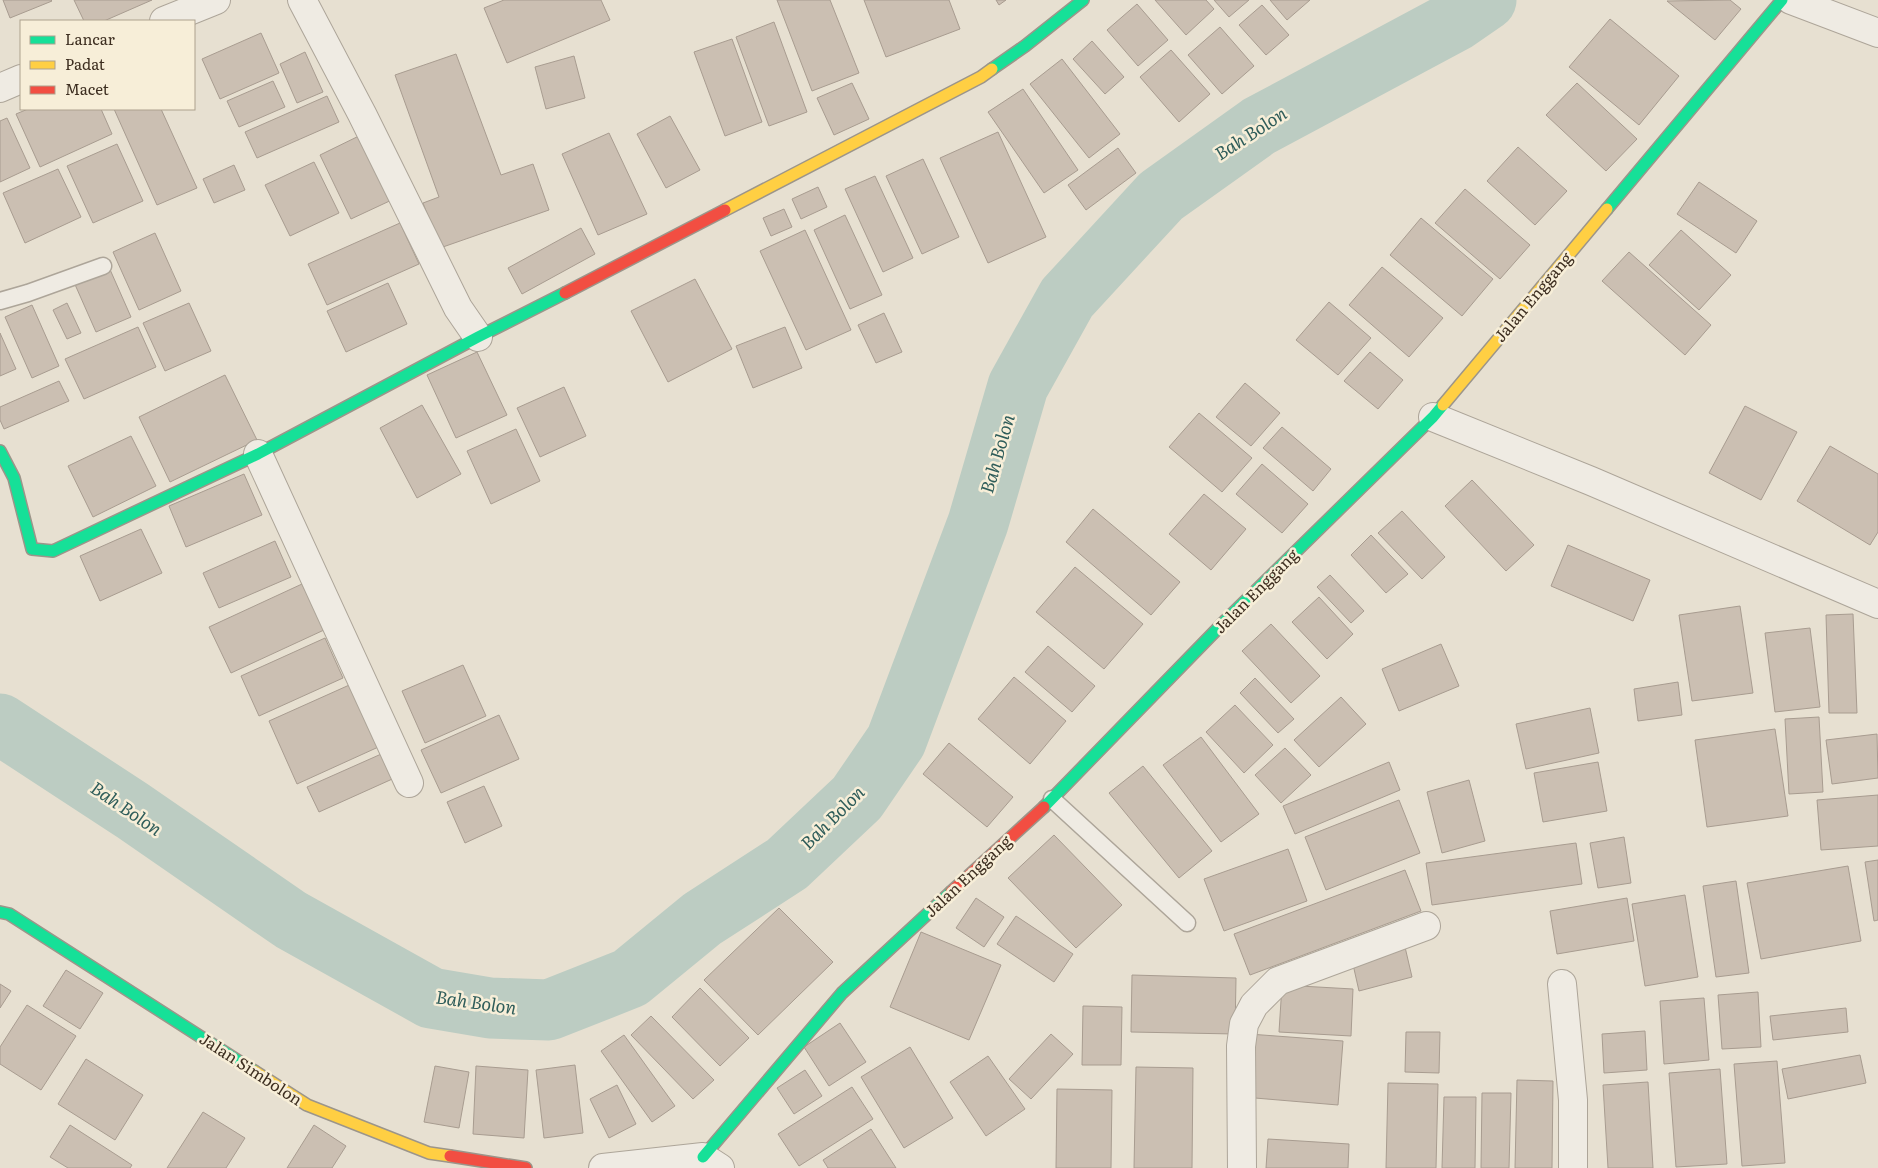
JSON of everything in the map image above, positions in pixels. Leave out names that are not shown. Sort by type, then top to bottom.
[{"type":"street","points":[[166,20],[216,0]]},
{"type":"street","points":[[302,0],[362,114],[454,299],[478,337]]},
{"type":"street","points":[[0,450],[14,478],[32,549],[53,551],[258,454],[478,337],[981,77],[1025,46],[1083,0]]},
{"type":"street","name":"Jalan Enggang","points":[[712,1162],[842,993],[1052,799],[1233,613],[1433,417],[1782,0]]},
{"type":"street","points":[[1790,0],[1878,33]]},
{"type":"street","points":[[0,88],[20,79]]},
{"type":"street","points":[[1433,417],[1590,481],[1878,604]]},
{"type":"street","points":[[258,454],[409,783]]},
{"type":"street","name":"Jalan Simbolon","points":[[0,912],[8,914],[307,1105],[429,1153],[526,1168]]},
{"type":"street","points":[[1242,1168],[1241,1046],[1244,1024],[1254,1005],[1278,981],[1426,926]]},
{"type":"street","points":[[1562,984],[1573,1100],[1573,1168]]},
{"type":"street","points":[[603,1168],[712,1162]]},
{"type":"lane","points":[[0,301],[103,266]]},
{"type":"lane","points":[[1052,799],[1187,923]]},
{"type":"building","points":[[3,0],[51,0],[52,1],[10,18]]},
{"type":"building","points":[[74,0],[152,0],[106,20],[84,20]]},
{"type":"building","points":[[504,0],[601,0],[610,20],[507,63],[484,8]]},
{"type":"building","points":[[777,0],[830,0],[859,73],[812,91]]},
{"type":"building","points":[[864,0],[949,0],[960,29],[886,57]]},
{"type":"building","points":[[996,0],[1006,0],[999,5]]},
{"type":"building","points":[[1155,0],[1206,0],[1214,9],[1186,35]]},
{"type":"building","points":[[1214,0],[1249,0],[1229,17]]},
{"type":"building","points":[[1270,0],[1310,0],[1287,20]]},
{"type":"building","points":[[1730,0],[1741,9],[1715,40],[1667,1]]},
{"type":"building","points":[[1137,4],[1168,40],[1138,66],[1107,30]]},
{"type":"building","points":[[1262,5],[1289,35],[1266,55],[1239,25]]},
{"type":"building","points":[[1610,19],[1679,76],[1639,125],[1569,67]]},
{"type":"building","points":[[774,22],[807,112],[769,126],[736,37]]},
{"type":"building","points":[[1220,27],[1254,66],[1222,94],[1188,55]]},
{"type":"building","points":[[261,33],[279,73],[220,99],[202,59]]},
{"type":"building","points":[[732,39],[762,122],[725,136],[694,52]]},
{"type":"building","points":[[1092,41],[1124,77],[1105,94],[1073,59]]},
{"type":"building","points":[[1171,50],[1210,94],[1179,122],[1140,77]]},
{"type":"building","points":[[305,52],[323,92],[297,103],[280,64]]},
{"type":"building","points":[[456,54],[501,175],[533,164],[549,210],[440,248],[423,203],[439,197],[395,75]]},
{"type":"building","points":[[574,56],[585,98],[546,109],[535,67]]},
{"type":"building","points":[[1062,59],[1120,134],[1089,158],[1030,84]]},
{"type":"building","points":[[273,81],[285,107],[239,127],[227,101]]},
{"type":"building","points":[[852,83],[869,119],[834,135],[817,98]]},
{"type":"building","points":[[1577,83],[1637,139],[1606,171],[1546,115]]},
{"type":"building","points":[[1023,89],[1078,170],[1044,193],[988,112]]},
{"type":"building","points":[[327,96],[339,122],[257,158],[245,132]]},
{"type":"building","points":[[26,110],[101,110],[112,134],[40,167],[16,114]]},
{"type":"building","points":[[114,110],[161,110],[197,188],[157,205]]},
{"type":"building","points":[[670,116],[700,170],[666,188],[637,134]]},
{"type":"building","points":[[7,118],[30,168],[0,182],[0,121]]},
{"type":"building","points":[[998,132],[1046,237],[988,263],[940,158]]},
{"type":"building","points":[[365,133],[396,198],[351,219],[320,155]]},
{"type":"building","points":[[609,133],[647,214],[598,235],[562,154]]},
{"type":"building","points":[[117,144],[143,201],[93,223],[67,166]]},
{"type":"building","points":[[1518,147],[1567,191],[1535,225],[1487,181]]},
{"type":"building","points":[[1118,148],[1136,173],[1086,210],[1068,185]]},
{"type":"building","points":[[923,159],[959,237],[922,254],[886,176]]},
{"type":"building","points":[[314,162],[339,213],[290,236],[265,185]]},
{"type":"building","points":[[234,165],[245,190],[214,203],[203,179]]},
{"type":"building","points":[[58,169],[81,217],[25,243],[3,193]]},
{"type":"building","points":[[875,176],[913,258],[883,272],[845,189]]},
{"type":"building","points":[[1699,182],[1757,221],[1736,253],[1677,214]]},
{"type":"building","points":[[818,187],[827,207],[801,219],[792,199]]},
{"type":"building","points":[[1465,189],[1530,245],[1500,279],[1435,223]]},
{"type":"building","points":[[784,209],[792,227],[771,236],[763,218]]},
{"type":"building","points":[[845,215],[882,295],[850,309],[814,230]]},
{"type":"building","points":[[1421,218],[1493,279],[1462,316],[1390,255]]},
{"type":"building","points":[[400,223],[419,264],[327,305],[308,264]]},
{"type":"building","points":[[581,228],[595,254],[522,294],[508,268]]},
{"type":"building","points":[[805,230],[851,330],[806,350],[760,251]]},
{"type":"building","points":[[1681,230],[1731,275],[1699,310],[1649,265]]},
{"type":"building","points":[[155,233],[181,291],[139,310],[113,252]]},
{"type":"building","points":[[1629,252],[1711,325],[1685,355],[1602,281]]},
{"type":"building","points":[[108,265],[131,317],[96,332],[73,280]]},
{"type":"building","points":[[1382,267],[1443,318],[1409,357],[1349,305]]},
{"type":"building","points":[[695,279],[732,349],[668,382],[631,311]]},
{"type":"building","points":[[388,283],[407,324],[346,352],[327,311]]},
{"type":"building","points":[[1329,302],[1371,338],[1338,375],[1296,340]]},
{"type":"building","points":[[67,303],[81,333],[67,339],[53,310]]},
{"type":"building","points":[[189,303],[211,351],[165,371],[143,323]]},
{"type":"building","points":[[32,305],[59,366],[32,378],[5,317]]},
{"type":"building","points":[[884,313],[902,352],[876,363],[858,325]]},
{"type":"building","points":[[138,327],[156,367],[84,399],[65,359]]},
{"type":"building","points":[[785,327],[802,368],[753,388],[736,346]]},
{"type":"building","points":[[0,333],[16,369],[0,376]]},
{"type":"building","points":[[477,352],[507,415],[456,438],[427,375]]},
{"type":"building","points":[[1370,352],[1403,380],[1378,409],[1344,381]]},
{"type":"building","points":[[225,375],[257,440],[170,482],[139,417]]},
{"type":"building","points":[[59,381],[69,401],[4,429],[0,420],[0,407]]},
{"type":"building","points":[[1245,383],[1280,413],[1251,446],[1216,417]]},
{"type":"building","points":[[564,387],[586,436],[540,457],[517,408]]},
{"type":"building","points":[[422,405],[461,474],[417,498],[380,428]]},
{"type":"building","points":[[1745,406],[1797,432],[1761,500],[1709,473]]},
{"type":"building","points":[[1199,413],[1252,458],[1222,492],[1169,447]]},
{"type":"building","points":[[1282,427],[1331,469],[1313,491],[1263,448]]},
{"type":"building","points":[[516,429],[540,481],[491,504],[467,451]]},
{"type":"building","points":[[131,436],[156,486],[93,517],[68,466]]},
{"type":"building","points":[[1830,446],[1878,474],[1878,532],[1870,545],[1797,501]]},
{"type":"building","points":[[1262,464],[1308,504],[1282,533],[1236,494]]},
{"type":"building","points":[[244,474],[262,515],[186,547],[169,506]]},
{"type":"building","points":[[1472,480],[1534,545],[1506,571],[1445,506]]},
{"type":"building","points":[[1204,494],[1246,529],[1211,570],[1169,534]]},
{"type":"building","points":[[1093,509],[1180,582],[1151,615],[1066,542]]},
{"type":"building","points":[[1402,511],[1445,557],[1422,579],[1378,533]]},
{"type":"building","points":[[141,529],[162,573],[100,601],[80,556]]},
{"type":"building","points":[[1371,535],[1408,574],[1386,593],[1351,555]]},
{"type":"building","points":[[275,541],[291,577],[219,608],[203,573]]},
{"type":"building","points":[[1568,545],[1650,580],[1633,621],[1551,586]]},
{"type":"building","points":[[1075,567],[1143,624],[1104,669],[1036,612]]},
{"type":"building","points":[[1330,575],[1364,611],[1351,623],[1317,587]]},
{"type":"building","points":[[302,584],[324,630],[231,673],[209,627]]},
{"type":"building","points":[[1319,597],[1353,634],[1327,659],[1292,622]]},
{"type":"building","points":[[1740,606],[1753,693],[1692,701],[1679,615]]},
{"type":"building","points":[[1853,614],[1857,713],[1829,713],[1826,615]]},
{"type":"building","points":[[1271,624],[1320,676],[1291,703],[1242,651]]},
{"type":"building","points":[[1810,628],[1820,707],[1775,712],[1765,633]]},
{"type":"building","points":[[325,638],[343,678],[259,716],[241,676]]},
{"type":"building","points":[[1441,644],[1459,686],[1399,711],[1382,669]]},
{"type":"building","points":[[1048,646],[1095,686],[1072,712],[1025,672]]},
{"type":"building","points":[[463,665],[486,716],[425,743],[402,691]]},
{"type":"building","points":[[1014,677],[1066,721],[1030,764],[978,719]]},
{"type":"building","points":[[1255,678],[1294,719],[1278,733],[1240,693]]},
{"type":"building","points":[[356,682],[385,744],[297,784],[269,721]]},
{"type":"building","points":[[1678,682],[1682,715],[1638,721],[1634,689]]},
{"type":"building","points":[[1341,697],[1366,724],[1319,767],[1294,740]]},
{"type":"building","points":[[1235,705],[1273,745],[1244,773],[1206,732]]},
{"type":"building","points":[[1590,708],[1599,753],[1526,769],[1516,724]]},
{"type":"building","points":[[499,715],[519,759],[441,793],[421,750]]},
{"type":"building","points":[[1819,717],[1823,792],[1789,794],[1785,719]]},
{"type":"building","points":[[1775,729],[1788,816],[1707,827],[1695,740]]},
{"type":"building","points":[[1877,734],[1878,778],[1832,784],[1826,740]]},
{"type":"building","points":[[1201,737],[1259,814],[1221,842],[1163,765]]},
{"type":"building","points":[[949,743],[1013,797],[987,827],[923,774]]},
{"type":"building","points":[[1285,748],[1311,775],[1281,803],[1255,775]]},
{"type":"building","points":[[388,751],[399,776],[319,812],[307,787]]},
{"type":"building","points":[[1389,762],[1400,790],[1295,834],[1283,806]]},
{"type":"building","points":[[1598,762],[1607,811],[1543,822],[1534,773]]},
{"type":"building","points":[[1143,766],[1212,851],[1179,878],[1109,793]]},
{"type":"building","points":[[1469,780],[1485,841],[1442,853],[1427,792]]},
{"type":"building","points":[[484,786],[502,826],[465,843],[447,802]]},
{"type":"building","points":[[1878,795],[1878,846],[1821,850],[1817,800]]},
{"type":"building","points":[[1399,800],[1420,853],[1326,890],[1305,837]]},
{"type":"building","points":[[1054,835],[1122,905],[1076,948],[1008,878]]},
{"type":"building","points":[[1624,837],[1631,883],[1598,888],[1590,843]]},
{"type":"building","points":[[1576,843],[1582,884],[1432,905],[1426,863]]},
{"type":"building","points":[[1288,849],[1307,901],[1224,931],[1204,879]]},
{"type":"building","points":[[1878,860],[1878,920],[1874,921],[1865,862]]},
{"type":"building","points":[[1848,866],[1861,941],[1761,959],[1747,883]]},
{"type":"building","points":[[1405,870],[1421,911],[1250,975],[1234,934]]},
{"type":"building","points":[[1736,881],[1749,973],[1716,977],[1703,886]]},
{"type":"building","points":[[1685,895],[1698,977],[1645,986],[1632,904]]},
{"type":"building","points":[[976,898],[1004,917],[984,947],[956,928]]},
{"type":"building","points":[[1627,898],[1634,941],[1557,954],[1550,911]]},
{"type":"building","points":[[779,908],[833,962],[758,1035],[704,980]]},
{"type":"building","points":[[1016,916],[1073,954],[1054,982],[997,944]]},
{"type":"building","points":[[921,932],[1001,965],[969,1040],[890,1007]]},
{"type":"building","points":[[1405,947],[1412,977],[1359,991],[1352,960]]},
{"type":"building","points":[[66,970],[103,993],[80,1029],[43,1006]]},
{"type":"building","points":[[1132,975],[1236,978],[1235,1034],[1131,1032]]},
{"type":"building","points":[[0,984],[11,991],[0,1008]]},
{"type":"building","points":[[1282,985],[1353,989],[1351,1036],[1279,1032]]},
{"type":"building","points":[[700,988],[749,1038],[720,1066],[672,1017]]},
{"type":"building","points":[[1758,992],[1761,1047],[1722,1049],[1718,995]]},
{"type":"building","points":[[1704,998],[1709,1060],[1664,1064],[1660,1001]]},
{"type":"building","points":[[27,1005],[76,1036],[41,1090],[0,1064],[0,1047]]},
{"type":"building","points":[[1083,1006],[1122,1007],[1121,1065],[1082,1065]]},
{"type":"building","points":[[1846,1008],[1848,1032],[1773,1040],[1770,1016]]},
{"type":"building","points":[[651,1016],[714,1080],[693,1099],[631,1035]]},
{"type":"building","points":[[840,1023],[866,1062],[829,1086],[804,1047]]},
{"type":"building","points":[[1645,1031],[1647,1070],[1604,1073],[1602,1034]]},
{"type":"building","points":[[1406,1032],[1440,1032],[1439,1073],[1405,1072]]},
{"type":"building","points":[[1051,1034],[1073,1054],[1031,1099],[1009,1079]]},
{"type":"building","points":[[1249,1034],[1343,1041],[1338,1105],[1243,1097]]},
{"type":"building","points":[[624,1035],[675,1106],[652,1122],[601,1051]]},
{"type":"building","points":[[910,1047],[953,1118],[904,1148],[861,1077]]},
{"type":"building","points":[[1860,1055],[1866,1083],[1788,1099],[1782,1069]]},
{"type":"building","points":[[988,1056],[1025,1109],[986,1136],[950,1082]]},
{"type":"building","points":[[86,1059],[143,1095],[115,1140],[58,1104]]},
{"type":"building","points":[[1777,1061],[1785,1163],[1742,1166],[1734,1064]]},
{"type":"building","points":[[575,1065],[583,1133],[544,1138],[536,1070]]},
{"type":"building","points":[[435,1066],[469,1072],[459,1128],[424,1122]]},
{"type":"building","points":[[476,1066],[528,1070],[524,1138],[473,1134]]},
{"type":"building","points":[[1136,1067],[1193,1068],[1192,1168],[1134,1168]]},
{"type":"building","points":[[1720,1069],[1727,1164],[1676,1167],[1669,1073]]},
{"type":"building","points":[[805,1070],[822,1096],[794,1114],[777,1088]]},
{"type":"building","points":[[1517,1080],[1553,1081],[1552,1168],[1515,1168]]},
{"type":"building","points":[[1648,1082],[1653,1168],[1608,1168],[1603,1085]]},
{"type":"building","points":[[1388,1083],[1438,1084],[1436,1168],[1386,1168]]},
{"type":"building","points":[[617,1085],[636,1124],[609,1138],[590,1099]]},
{"type":"building","points":[[852,1087],[873,1119],[799,1166],[778,1134]]},
{"type":"building","points":[[1057,1089],[1112,1090],[1111,1168],[1056,1168]]},
{"type":"building","points":[[1482,1093],[1511,1093],[1509,1168],[1481,1168]]},
{"type":"building","points":[[1444,1097],[1476,1097],[1475,1168],[1442,1168]]},
{"type":"building","points":[[203,1112],[245,1138],[226,1168],[167,1168]]},
{"type":"building","points":[[70,1125],[132,1165],[130,1168],[68,1168],[50,1157]]},
{"type":"building","points":[[314,1125],[346,1146],[332,1168],[287,1168]]},
{"type":"building","points":[[871,1129],[896,1168],[828,1168],[823,1160]]},
{"type":"building","points":[[1268,1139],[1349,1144],[1348,1168],[1266,1168]]},
{"type":"waterway","name":"Bah Bolon","points":[[0,724],[133,811],[291,920],[431,998],[490,1008],[549,1010],[630,978],[702,919],[787,864],[857,798],[896,741],[978,523],[1018,386],[1067,298],[1161,196],[1259,126],[1457,20],[1486,0]]},
{"type":"traffic: fast","points":[[992,69],[1025,46],[1083,0]]},
{"type":"traffic: fast","points":[[1607,209],[1782,0]]},
{"type":"traffic: fast","points":[[0,451],[14,478],[32,549],[53,551],[258,454],[565,293]]},
{"type":"traffic: fast","points":[[1044,807],[1226,620],[1443,405]]},
{"type":"traffic: fast","points":[[703,1157],[842,993],[951,892]]},
{"type":"traffic: fast","points":[[0,912],[9,914],[254,1071]]},
{"type":"traffic: slow","points":[[725,210],[981,77],[992,69]]},
{"type":"traffic: slow","points":[[1443,405],[1607,209]]},
{"type":"traffic: slow","points":[[254,1071],[307,1105],[429,1153],[450,1156]]},
{"type":"traffic: jam","points":[[565,293],[725,210]]},
{"type":"traffic: jam","points":[[951,892],[1044,807]]},
{"type":"traffic: jam","points":[[450,1156],[526,1168]]}]
